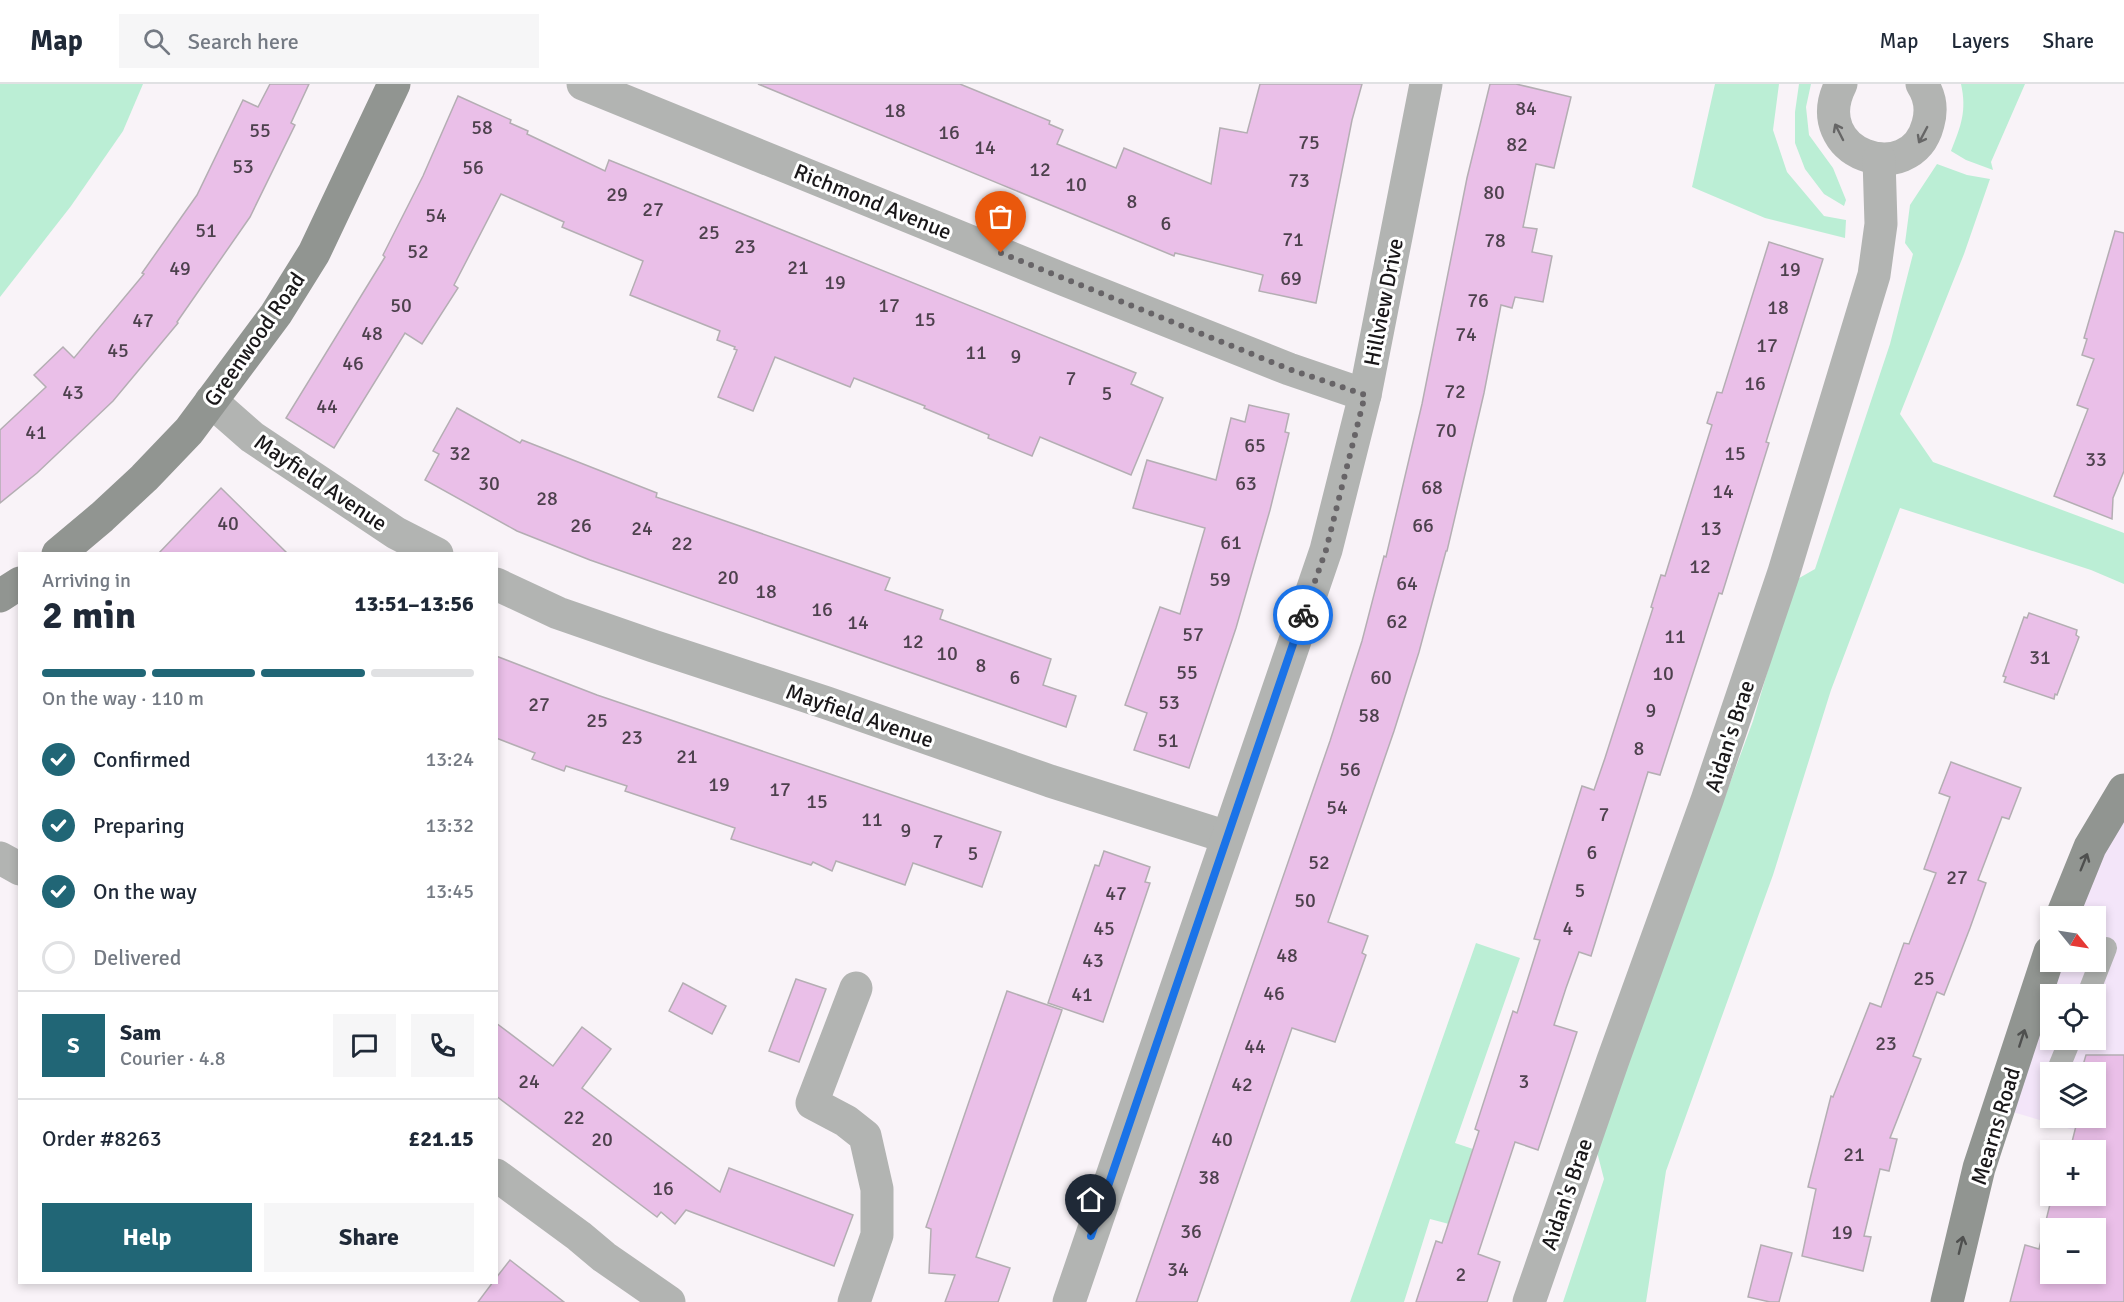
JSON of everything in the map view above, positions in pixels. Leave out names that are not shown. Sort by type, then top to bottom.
[{"type":"street","name":"Greenwood Road","points":[[60,552],[144,478],[189,431],[276,314],[314,253],[393,84]]},
{"type":"street","name":"Richmond Avenue","points":[[583,84],[1065,280],[1289,369],[1365,395]]},
{"type":"street","name":"Hillview Drive","points":[[1069,1302],[1326,550],[1365,395],[1426,84]]},
{"type":"street","points":[[1841,84],[1835,96],[1833,110],[1835,125],[1841,139],[1852,150],[1865,157],[1879,159],[1894,158],[1907,152],[1926,134],[1930,102],[1922,84]]},
{"type":"street","name":"Aidan's Brae","points":[[1529,1302],[1707,800],[1784,572],[1874,275],[1881,224],[1879,159]]},
{"type":"street","name":"Mayfield Avenue","points":[[211,401],[252,437],[396,533],[433,552]]},
{"type":"street","points":[[0,596],[18,584]]},
{"type":"street","name":"Mayfield Avenue","points":[[498,585],[558,613],[653,646],[827,703],[1050,781],[1227,837]]},
{"type":"street","points":[[2066,906],[2090,847],[2124,790]]},
{"type":"street","points":[[0,858],[18,869]]},
{"type":"street","name":"Mearns Road","points":[[1947,1302],[1980,1168],[2044,972]]},
{"type":"street","points":[[854,1302],[877,1235],[877,1189],[865,1136],[846,1120],[812,1103],[856,988]]},
{"type":"street","points":[[498,1176],[604,1257],[669,1302]]},
{"type":"lane","points":[[2093,984],[2109,948]]},
{"type":"shaded area","points":[[2124,790],[2124,1145],[2067,1128],[2106,1128],[2106,1062],[2040,1062],[2040,1120],[1999,1108],[2040,991],[2040,1050],[2106,1050],[2106,984],[2042,984],[2047,972],[2106,972],[2106,906],[2067,906]]},
{"type":"green space","points":[[0,84],[143,84],[123,131],[71,206],[0,297]]},
{"type":"green space","points":[[1715,84],[1779,84],[1773,130],[1787,172],[1824,216],[1846,220],[1845,238],[1765,218],[1692,187]]},
{"type":"green space","points":[[1799,84],[1811,84],[1806,107],[1809,135],[1833,168],[1846,200],[1844,206],[1824,194],[1805,169],[1795,143],[1795,112]]},
{"type":"green space","points":[[1961,84],[2025,84],[1991,162],[1993,170],[1966,160],[1951,151],[1962,118]]},
{"type":"green space","points":[[1937,164],[1967,175],[1990,179],[1964,254],[1900,414],[1933,462],[2124,533],[2124,584],[2091,570],[1900,508],[1831,690],[1773,875],[1666,1171],[1646,1302],[1563,1302],[1604,1179],[1597,1152],[1753,721],[1794,581],[1815,569],[1890,344],[1913,254],[1905,243],[1910,205]]},
{"type":"green space","points":[[1476,943],[1520,958],[1455,1143],[1473,1149],[1449,1224],[1430,1219],[1404,1302],[1350,1302]]},
{"type":"building","points":[[270,84],[309,84],[291,123],[295,125],[250,217],[178,323],[113,401],[37,473],[0,503],[0,430],[46,387],[34,375],[63,347],[74,358],[144,274],[142,273],[197,195],[243,100],[258,107]]},
{"type":"building","points":[[758,84],[960,84],[1050,121],[1049,124],[1063,130],[1057,144],[1116,168],[1124,148],[1211,184],[1220,128],[1247,133],[1260,84],[1362,84],[1352,120],[1316,303],[1259,291],[1263,275],[1175,253],[1174,256]]},
{"type":"building","points":[[1490,84],[1516,84],[1571,97],[1554,168],[1536,164],[1523,227],[1537,229],[1532,252],[1552,256],[1543,302],[1515,297],[1512,308],[1501,305],[1484,393],[1447,551],[1419,652],[1328,922],[1368,936],[1362,953],[1366,955],[1335,1042],[1292,1028],[1197,1302],[1136,1302],[1330,741],[1362,641],[1384,556],[1386,557],[1422,404],[1467,178]]},
{"type":"building","points":[[458,96],[511,120],[510,123],[528,131],[527,134],[605,171],[609,160],[1136,373],[1131,384],[1163,398],[1131,475],[1040,437],[1032,456],[988,438],[989,435],[924,408],[925,406],[854,378],[850,387],[775,357],[753,411],[718,397],[737,350],[717,340],[720,331],[630,295],[643,261],[562,227],[564,222],[501,194],[454,285],[458,288],[422,344],[405,333],[334,448],[286,418],[385,257],[383,255],[423,176]]},
{"type":"building","points":[[2115,231],[2124,233],[2124,471],[2113,498],[2112,519],[2054,496],[2088,409],[2077,405],[2094,359],[2082,355],[2087,339],[2084,338]]},
{"type":"building","points":[[1769,242],[1823,259],[1722,594],[1719,593],[1660,775],[1648,772],[1591,956],[1579,952],[1554,1025],[1577,1032],[1538,1150],[1515,1142],[1478,1254],[1500,1262],[1487,1302],[1416,1302],[1436,1241],[1442,1243],[1479,1131],[1475,1129],[1513,1011],[1517,1013],[1540,940],[1534,939],[1582,786],[1594,790],[1605,758],[1653,608],[1651,607],[1661,575],[1665,576],[1712,425],[1707,423],[1717,392],[1722,393]]},
{"type":"building","points":[[1249,405],[1289,414],[1285,432],[1289,433],[1270,510],[1236,628],[1189,768],[1134,750],[1147,713],[1125,705],[1160,607],[1180,614],[1205,528],[1133,508],[1147,460],[1216,480],[1231,418],[1245,422]]},
{"type":"building","points":[[457,408],[520,443],[522,440],[657,493],[656,497],[890,578],[885,590],[943,610],[940,619],[1051,659],[1043,685],[1076,696],[1066,727],[590,560],[517,531],[425,480],[439,454],[433,451]]},
{"type":"building","points":[[221,488],[286,552],[160,552]]},
{"type":"building","points":[[2029,613],[2077,630],[2076,635],[2079,637],[2054,699],[2004,682],[2006,677],[2003,676],[2024,617],[2027,618]]},
{"type":"building","points":[[498,657],[597,695],[1001,832],[982,887],[913,863],[905,885],[836,861],[832,871],[813,862],[811,865],[731,839],[735,828],[625,791],[627,786],[566,766],[564,771],[532,759],[535,753],[498,739]]},
{"type":"building","points":[[1951,762],[2021,788],[2009,819],[2002,817],[1978,880],[1986,883],[1970,928],[1944,995],[1937,992],[1913,1056],[1921,1059],[1890,1138],[1897,1139],[1889,1171],[1880,1169],[1864,1236],[1871,1237],[1863,1271],[1802,1256],[1816,1189],[1808,1187],[1831,1096],[1833,1097],[1870,1003],[1881,1007],[1904,943],[1909,944],[1936,873],[1924,869],[1950,797],[1939,793]]},
{"type":"building","points":[[1104,851],[1150,867],[1145,882],[1150,883],[1103,1022],[1048,1003],[1095,865],[1099,866]]},
{"type":"building","points":[[796,979],[826,989],[799,1062],[769,1051]]},
{"type":"building","points":[[683,983],[726,1006],[712,1034],[669,1011]]},
{"type":"building","points":[[1007,991],[1062,1010],[976,1257],[1010,1268],[998,1302],[945,1302],[955,1275],[929,1273],[931,1229],[926,1227]]},
{"type":"building","points":[[498,1025],[553,1066],[582,1027],[611,1049],[582,1088],[720,1192],[729,1168],[853,1215],[834,1266],[686,1210],[675,1224],[661,1212],[657,1217],[498,1098]]},
{"type":"building","points":[[2086,1055],[2124,1055],[2124,1302],[2010,1302],[2025,1245],[2039,1249],[2040,1245],[2040,1284],[2106,1284],[2106,1218],[2047,1218],[2050,1206],[2106,1206],[2106,1140],[2072,1140],[2076,1128],[2106,1128],[2106,1062],[2084,1062]]},
{"type":"building","points":[[1761,1245],[1792,1253],[1779,1302],[1748,1297]]},
{"type":"building","points":[[510,1260],[564,1302],[478,1302],[492,1284],[498,1284],[498,1275]]},
{"type":"way so far","points":[[1001,253],[1289,369],[1365,395],[1326,550],[1303,615]]},
{"type":"route","points":[[1091,1236],[1303,615]]}]
